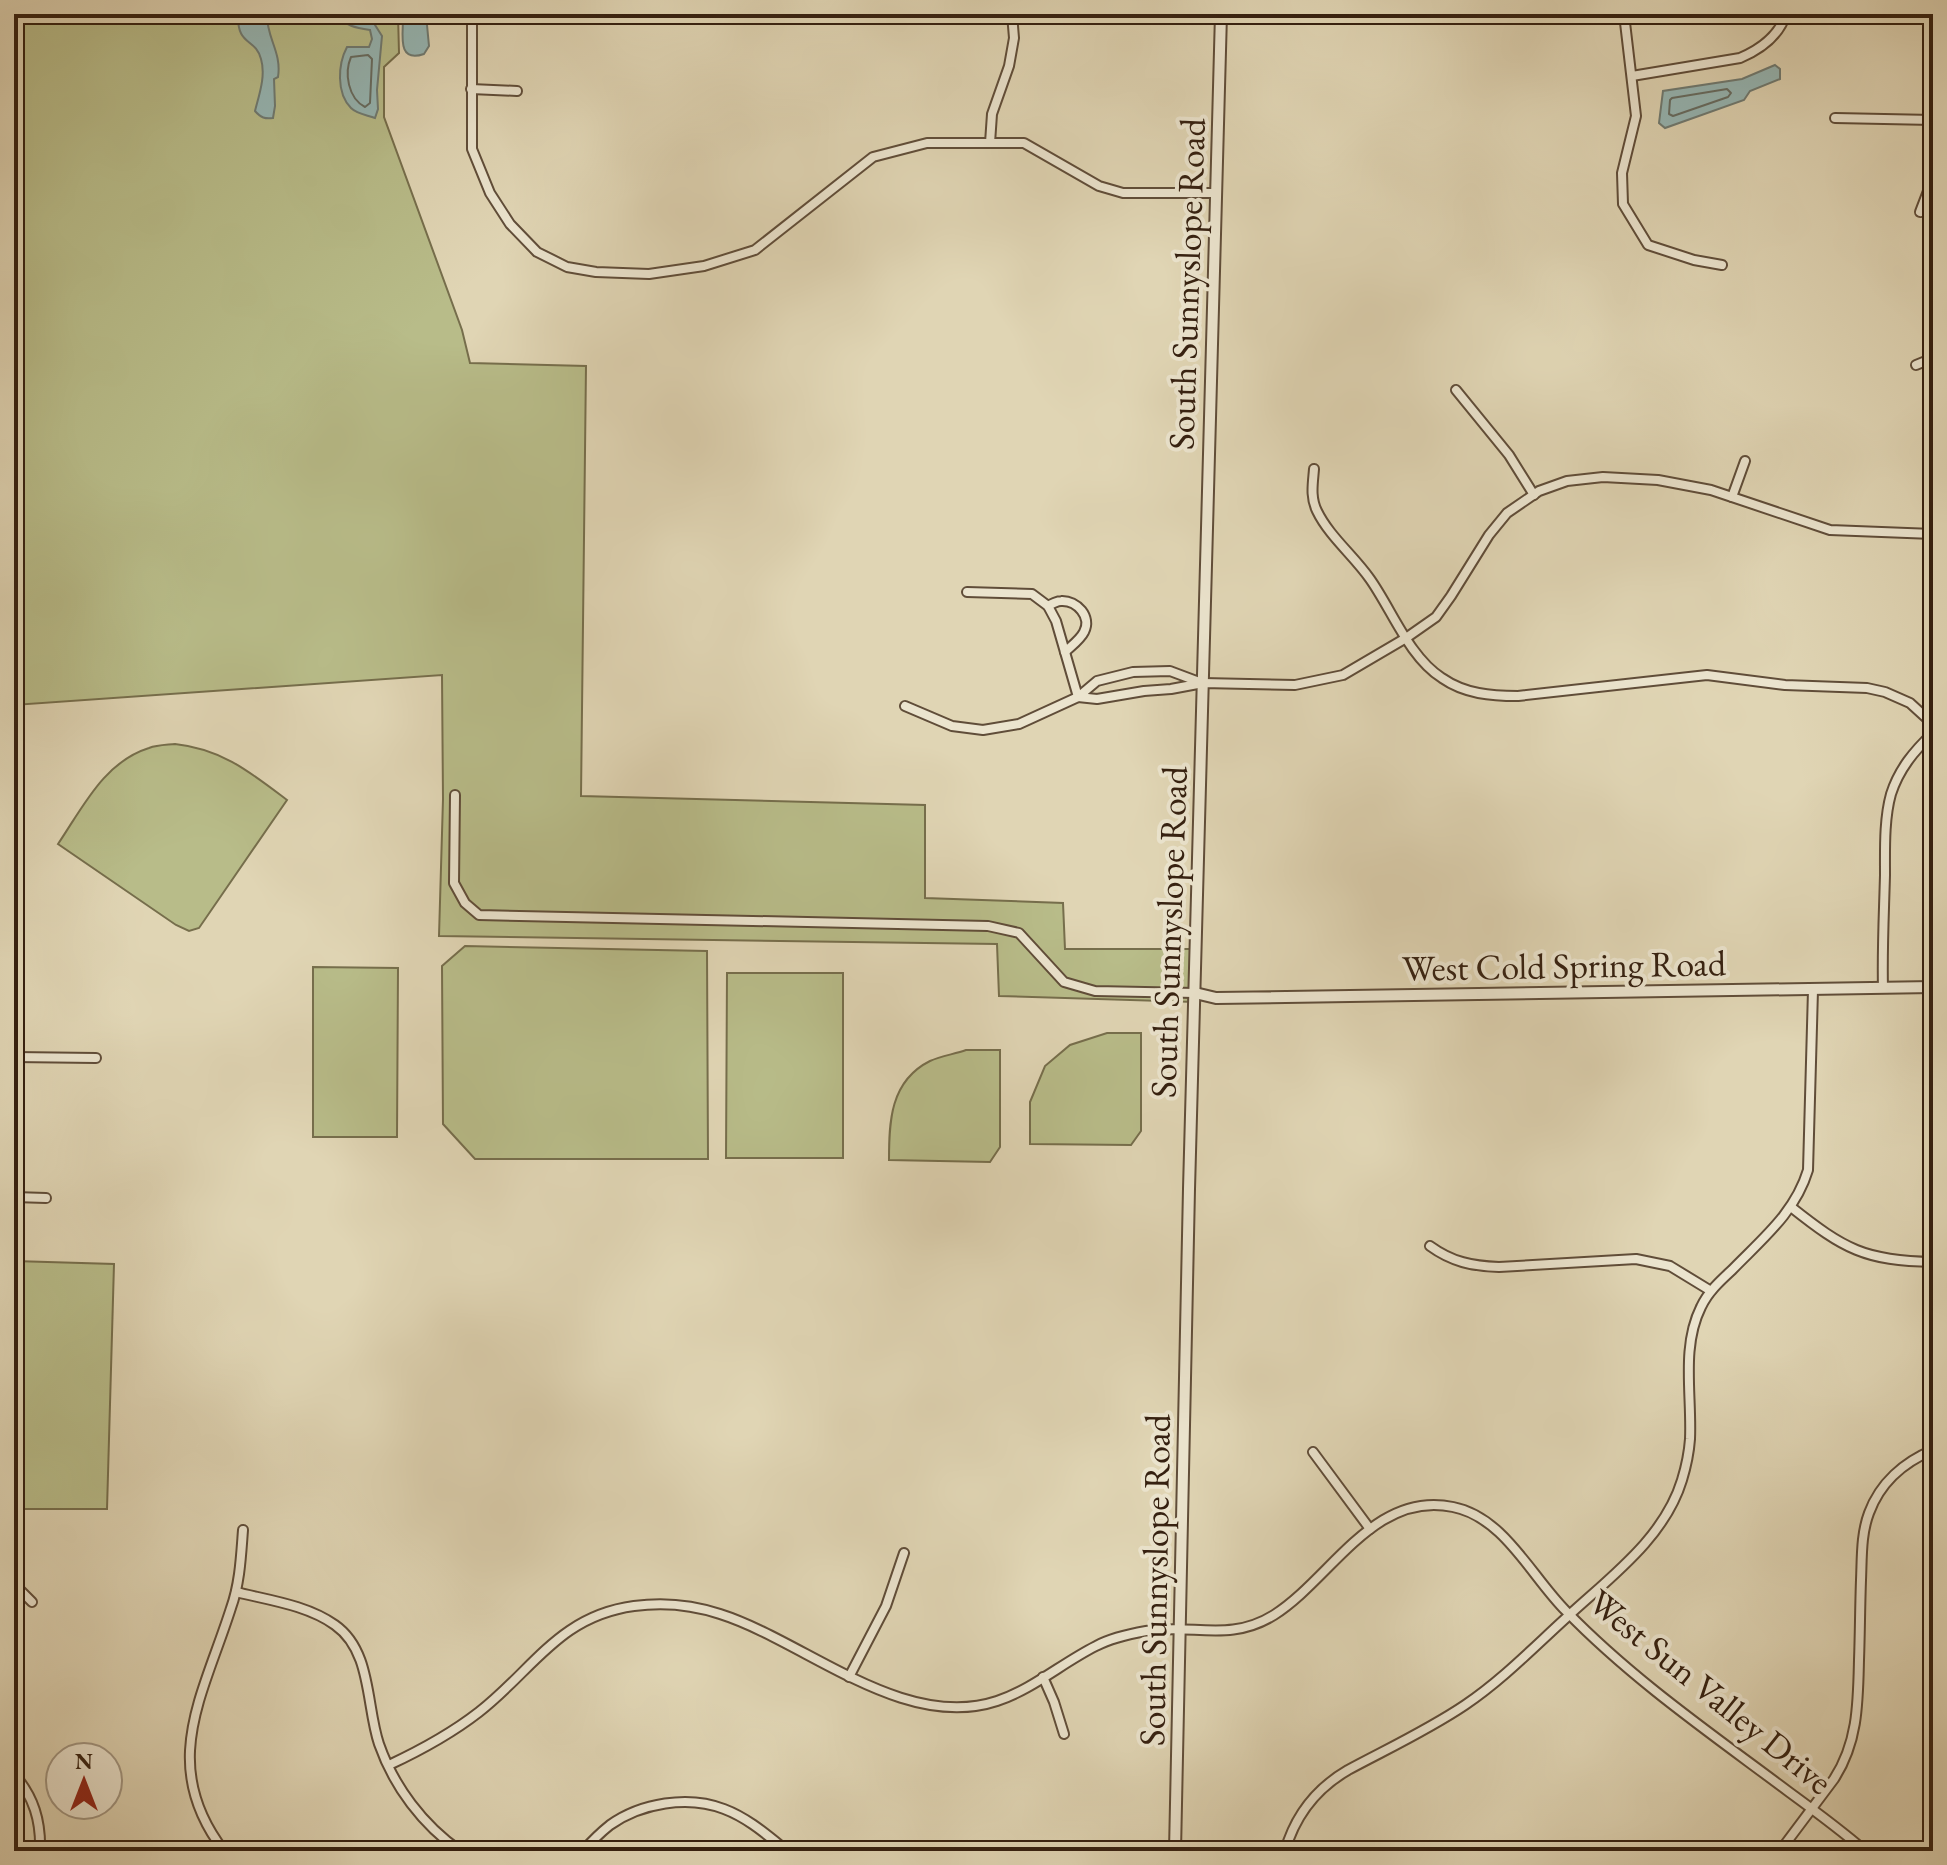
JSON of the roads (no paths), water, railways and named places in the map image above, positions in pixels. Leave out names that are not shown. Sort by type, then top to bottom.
[{"type":"street","points":[[472,14],[472,149],[490,193],[510,224],[537,252],[567,267],[596,272],[649,274],[704,266],[755,250],[873,157],[927,143],[1024,143],[1109,190],[1123,193],[1216,193]]},
{"type":"street","points":[[990,143],[992,114],[1009,66],[1014,38],[1012,14]]},
{"type":"street","name":"South Sunnyslope Road","points":[[1175,1851],[1189,1189],[1221,14]]},
{"type":"street","points":[[1624,14],[1636,116],[1622,173],[1623,204],[1648,245],[1694,260],[1722,265]]},
{"type":"street","points":[[1632,76],[1740,58],[1756,52],[1782,28],[1786,14]]},
{"type":"street","points":[[471,89],[517,91]]},
{"type":"street","points":[[1835,118],[1933,120]]},
{"type":"street","points":[[1920,212],[1933,178]]},
{"type":"street","points":[[1916,365],[1933,358]]},
{"type":"street","points":[[1456,390],[1509,455],[1534,495]]},
{"type":"street","points":[[1732,497],[1745,461]]},
{"type":"street","points":[[1314,469],[1312,495],[1316,509],[1328,527],[1371,579],[1421,660],[1441,678],[1463,689],[1480,694],[1518,696],[1707,675],[1785,685],[1867,688],[1910,703],[1933,724]]},
{"type":"street","points":[[1078,697],[1097,699],[1203,683],[1272,686],[1309,683],[1357,669],[1436,617],[1507,513],[1534,495],[1567,481],[1625,477],[1678,483],[1732,497],[1830,530],[1933,534]]},
{"type":"street","points":[[967,592],[1032,594],[1048,606],[1056,621],[1078,697]]},
{"type":"street","points":[[1048,606],[1059,601],[1072,602],[1081,608],[1086,620],[1086,630],[1065,652]]},
{"type":"street","points":[[905,706],[952,726],[983,730],[1019,724],[1078,697],[1097,681],[1133,672],[1170,671],[1203,683]]},
{"type":"street","points":[[1883,988],[1887,816],[1891,796],[1907,761],[1933,733]]},
{"type":"street","points":[[455,795],[454,883],[465,903],[479,915],[988,926],[1019,933],[1064,982],[1095,991],[1195,993]]},
{"type":"street","name":"West Cold Spring Road","points":[[1195,993],[1232,998],[1933,987]]},
{"type":"street","points":[[1285,1851],[1305,1807],[1320,1790],[1335,1778],[1465,1705],[1494,1683],[1640,1549],[1674,1501],[1687,1462],[1690,1440],[1689,1348],[1700,1308],[1711,1291],[1791,1207],[1799,1196],[1808,1170],[1813,990]]},
{"type":"street","points":[[14,1057],[96,1058]]},
{"type":"street","points":[[14,1197],[46,1198]]},
{"type":"street","points":[[1791,1207],[1842,1244],[1864,1254],[1901,1261],[1933,1262]]},
{"type":"street","points":[[1430,1246],[1457,1262],[1482,1266],[1636,1259],[1670,1266],[1711,1291]]},
{"type":"street","points":[[1780,1851],[1840,1769],[1857,1722],[1862,1542],[1869,1511],[1886,1483],[1902,1467],[1933,1450]]},
{"type":"street","points":[[1313,1452],[1370,1529]]},
{"type":"street","name":"West Sun Valley Drive","points":[[389,1765],[477,1714],[562,1634],[613,1610],[673,1605],[699,1608],[750,1626],[885,1692],[931,1704],[976,1706],[1005,1698],[1108,1641],[1150,1631],[1233,1631],[1263,1621],[1285,1607],[1370,1529],[1390,1515],[1415,1506],[1435,1504],[1465,1510],[1490,1524],[1569,1615],[1622,1665],[1865,1851]]},
{"type":"street","points":[[224,1851],[208,1826],[196,1798],[190,1750],[196,1707],[236,1592],[243,1530]]},
{"type":"street","points":[[849,1677],[886,1606],[904,1553]]},
{"type":"street","points":[[14,1587],[32,1602]]},
{"type":"street","points":[[236,1592],[310,1612],[343,1632],[362,1668],[377,1738],[389,1765],[419,1815],[460,1851]]},
{"type":"street","points":[[1043,1677],[1064,1734]]},
{"type":"street","points":[[14,1774],[31,1796],[36,1810],[40,1851]]},
{"type":"street","points":[[583,1851],[598,1834],[625,1816],[656,1805],[684,1802],[723,1808],[742,1817],[787,1851]]},
{"type":"water","points":[[238,14],[267,14],[279,68],[278,77],[274,79],[273,118],[263,118],[255,111],[263,72],[261,59],[255,47],[240,32]]},
{"type":"water","points":[[336,14],[368,14],[382,36],[375,118],[351,108],[343,95],[340,78],[347,47],[369,47],[372,39],[370,30],[347,24]]},
{"type":"water","points":[[403,14],[431,14],[427,25],[429,46],[424,54],[415,56],[405,50]]},
{"type":"water","points":[[1775,65],[1780,69],[1780,79],[1750,91],[1744,100],[1665,128],[1659,123],[1663,91],[1742,79]]}]
